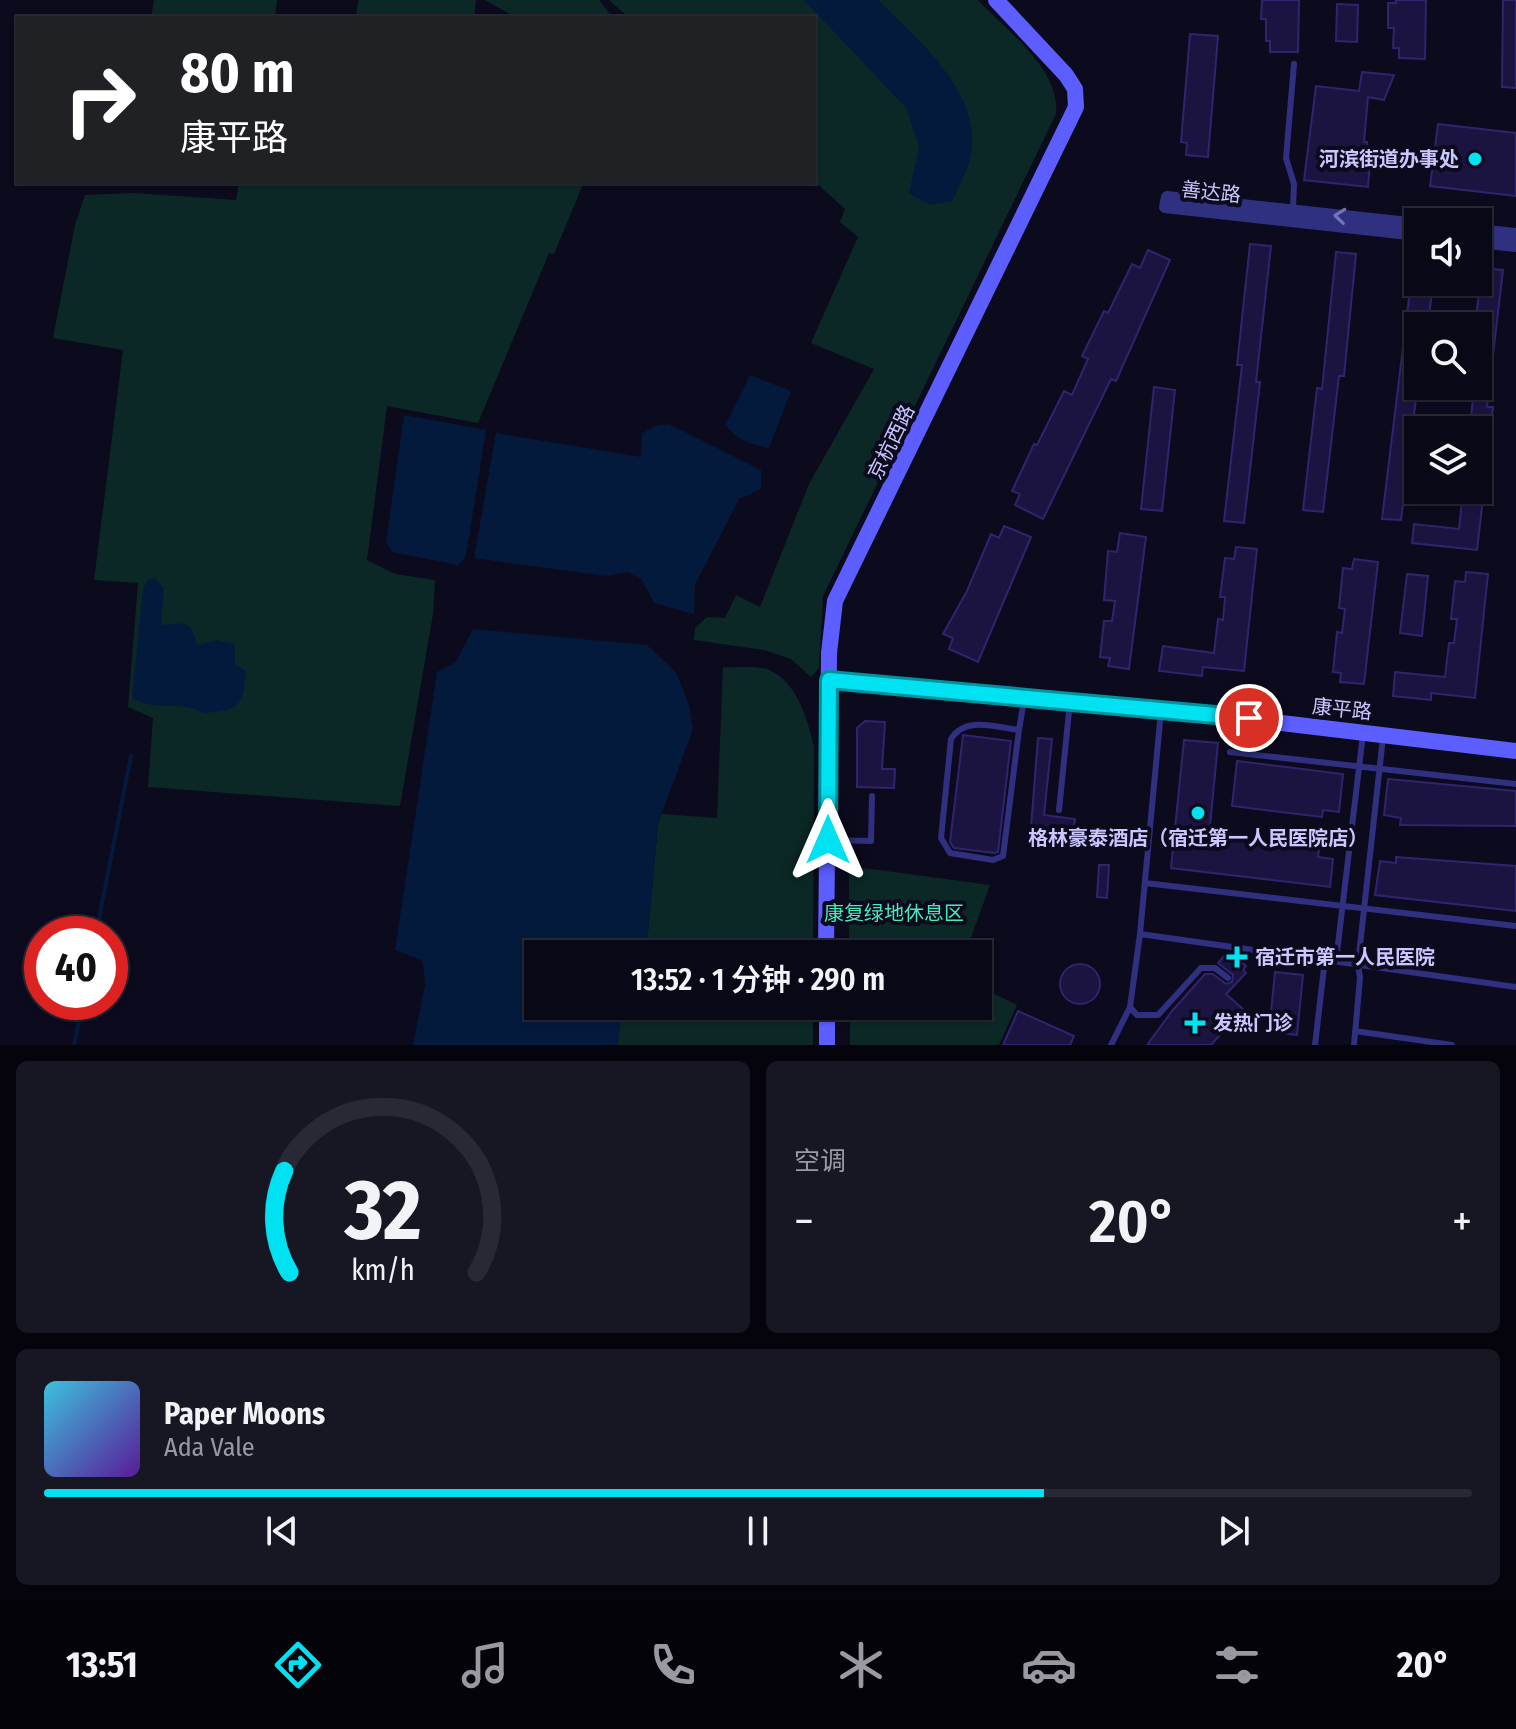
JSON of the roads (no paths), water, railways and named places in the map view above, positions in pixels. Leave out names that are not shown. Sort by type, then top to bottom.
[{"type":"street","name":"京杭西路","points":[[826,940],[829,680],[835,601],[1076,107],[1075,89],[1066,75],[996,0]]},
{"type":"street","name":"善达路","points":[[1404,223],[1292,216],[1165,207],[1167,197],[1292,216],[1404,233]]},
{"type":"street","points":[[1492,231],[1516,234]]},
{"type":"street","points":[[1492,243],[1516,246]]},
{"type":"street","name":"康平路","points":[[829,680],[1162,709],[1516,751]]},
{"type":"street","points":[[827,1020],[827,1045]]},
{"type":"lane","points":[[1292,216],[1294,184],[1286,158],[1294,64]]},
{"type":"lane","points":[[1019,730],[967,724],[957,730],[951,739],[941,838],[950,853],[993,860],[1003,856],[1024,696]]},
{"type":"lane","points":[[1059,810],[1070,701]]},
{"type":"lane","points":[[1111,1045],[1130,1007],[1162,709]]},
{"type":"lane","points":[[1336,961],[1363,731]]},
{"type":"lane","points":[[1354,1045],[1358,964],[1383,734]]},
{"type":"lane","points":[[1230,752],[1516,784]]},
{"type":"lane","points":[[828,840],[871,841],[872,796]]},
{"type":"lane","points":[[1145,883],[1516,926]]},
{"type":"lane","points":[[1140,934],[1516,987]]},
{"type":"lane","points":[[1315,1045],[1325,959]]},
{"type":"lane","points":[[1130,1007],[1137,1015],[1158,1015],[1201,968],[1215,968],[1228,978]]},
{"type":"lane","points":[[1355,1031],[1452,1045]]},
{"type":"water","points":[[804,0],[878,0],[947,73],[969,118],[972,141],[968,166],[953,201],[930,205],[909,193],[919,147],[906,108]]},
{"type":"water","points":[[750,375],[791,391],[769,448],[738,437],[726,424]]},
{"type":"water","points":[[404,415],[486,430],[468,544],[465,558],[458,565],[392,552],[386,542]]},
{"type":"water","points":[[669,424],[761,470],[761,489],[739,499],[695,585],[694,614],[654,603],[642,580],[628,572],[606,576],[474,558],[496,433],[641,457],[642,434],[654,426]]},
{"type":"water","points":[[155,578],[164,588],[161,625],[187,625],[193,631],[197,645],[217,640],[235,644],[235,664],[246,671],[241,699],[233,708],[204,713],[187,707],[150,704],[132,698],[143,589],[148,580]]},
{"type":"water","points":[[473,629],[647,645],[676,672],[689,705],[693,729],[658,824],[647,940],[524,940],[524,1020],[621,1020],[617,1045],[413,1045],[425,985],[423,961],[395,950],[437,672],[456,662]]},
{"type":"waterway","points":[[100,916],[131,756]]},
{"type":"waterway","points":[[74,1045],[79,1020]]},
{"type":"place","name":"河滨街道办事处","points":[[1475,159]]},
{"type":"place","name":"格林豪泰酒店（宿迁第一人民医院店）","points":[[1198,813]]},
{"type":"place","name":"宿迁市第一人民医院","points":[[1237,957]]},
{"type":"place","name":"发热门诊","points":[[1195,1023]]},
{"type":"park label","name":"康复绿地休息区","points":[[894,913]]}]
